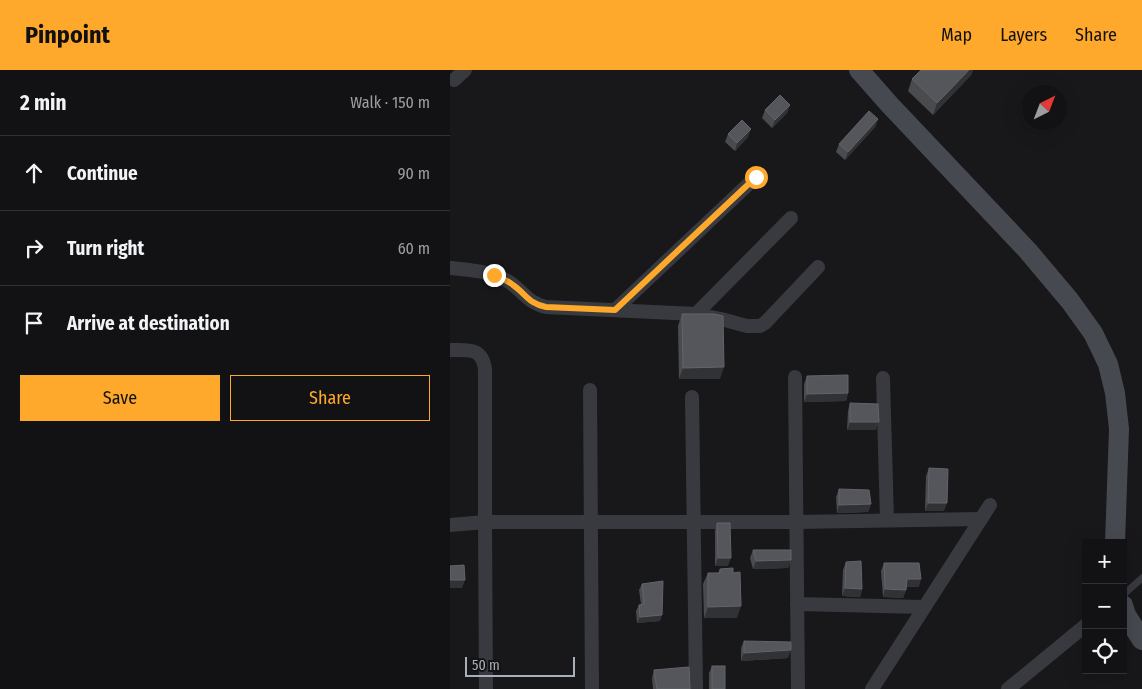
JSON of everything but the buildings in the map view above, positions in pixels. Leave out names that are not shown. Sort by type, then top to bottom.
[{"type":"street","points":[[454,80],[464,70]]},
{"type":"street","points":[[859,70],[1028,251],[1070,300],[1093,334],[1108,364],[1115,393],[1119,429],[1115,539]]},
{"type":"street","points":[[615,310],[756,177]]},
{"type":"street","points":[[696,314],[791,218]]},
{"type":"street","points":[[450,268],[494,275],[513,285],[537,305],[546,307],[696,314],[747,326],[760,326],[818,267]]},
{"type":"street","points":[[450,350],[473,351],[480,354],[484,361],[485,369],[486,689]]},
{"type":"street","points":[[794,377],[798,689]]},
{"type":"street","points":[[883,378],[887,520]]},
{"type":"street","points":[[590,390],[592,689]]},
{"type":"street","points":[[692,397],[696,689]]},
{"type":"street","points":[[872,689],[990,505]]},
{"type":"street","points":[[450,525],[485,522],[796,522],[981,519]]},
{"type":"street","points":[[797,604],[924,607]]},
{"type":"street","points":[[1127,617],[1142,640]]},
{"type":"street","points":[[1008,689],[1082,628]]},
{"type":"lane","points":[[1127,591],[1142,578]]},
{"type":"route","points":[[494,275],[513,285],[537,305],[615,310],[756,177]]}]
